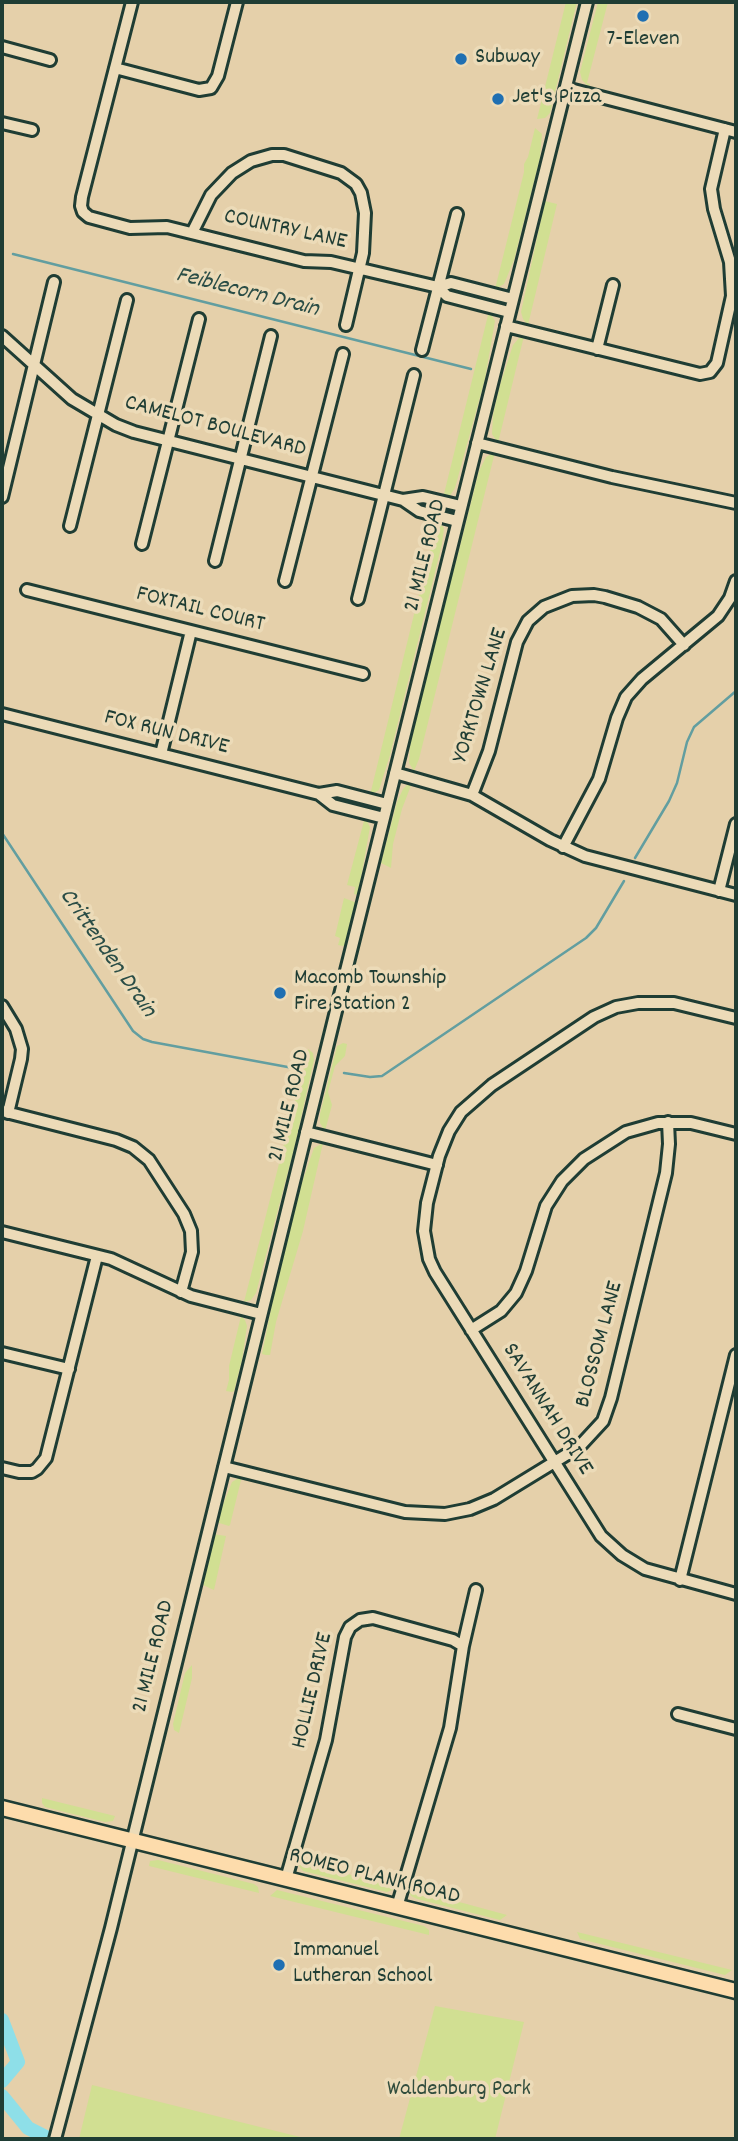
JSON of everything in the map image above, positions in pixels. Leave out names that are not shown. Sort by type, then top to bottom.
[{"type":"main road","name":"ROMEO PLANK ROAD","points":[[2,1808],[736,1991]]},
{"type":"street","points":[[132,2],[115,68],[199,90],[211,88],[218,76],[237,2]]},
{"type":"street","name":"21 MILE ROAD","points":[[57,2134],[587,2]]},
{"type":"street","points":[[2,47],[50,60]]},
{"type":"street","name":"COUNTRY LANE","points":[[115,68],[82,197],[83,212],[93,218],[130,228],[167,227],[304,261],[331,262],[438,287],[451,283],[513,299]]},
{"type":"street","points":[[506,326],[700,374],[710,372],[717,363],[730,309],[734,271],[711,189],[731,130],[566,89]]},
{"type":"street","points":[[2,122],[32,130]]},
{"type":"street","points":[[192,233],[205,205],[232,173],[261,157],[294,157],[341,173],[356,184],[361,193],[366,225],[360,268],[346,325]]},
{"type":"street","points":[[422,350],[457,214]]},
{"type":"street","points":[[2,497],[54,282]]},
{"type":"street","points":[[597,349],[613,285]]},
{"type":"street","name":"COUNTRY LANE","points":[[438,287],[447,296],[509,312]]},
{"type":"street","points":[[469,302],[472,288]]},
{"type":"street","points":[[70,526],[127,300]]},
{"type":"street","points":[[142,544],[199,319]]},
{"type":"street","name":"CAMELOT BOULEVARD","points":[[2,335],[72,399],[99,416],[134,432],[403,500],[419,511],[457,521]]},
{"type":"street","points":[[215,561],[271,337]]},
{"type":"street","points":[[285,581],[343,354]]},
{"type":"street","points":[[358,599],[414,376]]},
{"type":"street","points":[[477,443],[612,477],[736,503]]},
{"type":"street","name":"CAMELOT BOULEVARD","points":[[403,500],[423,497],[461,506]]},
{"type":"street","points":[[563,847],[599,779],[626,697],[642,678],[718,616],[730,598],[736,581]]},
{"type":"street","name":"FOXTAIL COURT","points":[[27,590],[363,674]]},
{"type":"street","name":"YORKTOWN LANE","points":[[472,795],[489,751],[517,642],[528,621],[544,607],[561,599],[583,594],[625,603],[661,619],[684,645]]},
{"type":"street","points":[[161,754],[191,631]]},
{"type":"street","name":"FOX RUN DRIVE","points":[[2,714],[319,794],[337,791],[387,804]]},
{"type":"street","points":[[395,773],[472,795],[563,847],[599,861],[736,895]]},
{"type":"street","name":"FOX RUN DRIVE","points":[[319,794],[332,805],[384,818]]},
{"type":"street","points":[[719,891],[736,824]]},
{"type":"street","name":"SAVANNAH DRIVE","points":[[736,1018],[664,1002],[638,1003],[605,1011],[470,1103],[449,1131],[437,1165],[425,1217],[425,1245],[435,1272],[594,1526],[611,1546],[645,1569],[736,1594]]},
{"type":"street","points":[[2,1006],[16,1029],[22,1049],[5,1112],[116,1140],[133,1147],[149,1160],[184,1214],[191,1231],[192,1252],[181,1292]]},
{"type":"street","points":[[471,1330],[501,1311],[516,1293],[546,1206],[572,1170],[600,1147],[626,1132],[668,1122],[691,1123],[736,1134]]},
{"type":"street","name":"BLOSSOM LANE","points":[[224,1466],[405,1512],[432,1515],[483,1505],[588,1439],[603,1421],[607,1410],[666,1173],[668,1122]]},
{"type":"street","points":[[306,1132],[437,1165]]},
{"type":"street","points":[[2,1231],[97,1255],[121,1263],[181,1292],[261,1314]]},
{"type":"street","points":[[2,1468],[25,1473],[37,1469],[48,1452],[97,1255]]},
{"type":"street","points":[[2,1353],[69,1369]]},
{"type":"street","points":[[680,1580],[736,1355]]},
{"type":"street","points":[[397,1907],[450,1728],[463,1646],[476,1590]]},
{"type":"street","name":"HOLLIE DRIVE","points":[[286,1879],[326,1740],[346,1631],[360,1620],[373,1618],[453,1640],[463,1646]]},
{"type":"street","points":[[678,1714],[736,1729]]},
{"type":"green space","points":[[566,2],[577,2],[550,113],[545,118],[537,119]]},
{"type":"green space","points":[[598,2],[608,2],[587,83],[590,84],[589,87],[582,80],[580,72]]},
{"type":"green space","points":[[535,128],[542,134],[540,158],[514,260],[504,284],[495,289],[524,164]]},
{"type":"green space","points":[[545,201],[557,204],[528,325],[521,312]]},
{"type":"green space","points":[[489,311],[495,321],[485,379],[455,488],[449,497],[443,498]]},
{"type":"green space","points":[[526,336],[498,443],[492,434],[500,385],[513,345],[519,338]]},
{"type":"green space","points":[[495,452],[414,771],[409,763],[410,746],[447,590],[479,471],[486,457]]},
{"type":"green space","points":[[437,520],[444,528],[442,544],[390,755],[379,790],[370,795]]},
{"type":"green space","points":[[407,785],[411,785],[393,844],[391,868],[381,863],[397,802]]},
{"type":"green space","points":[[365,817],[370,827],[358,895],[354,894],[355,887],[347,885]]},
{"type":"green space","points":[[344,898],[357,903],[346,945],[343,946],[338,945],[340,938],[335,936]]},
{"type":"green space","points":[[347,1044],[345,1056],[335,1066],[328,1092],[332,1105],[325,1131],[320,1123],[320,1114],[337,1046]]},
{"type":"green space","points":[[308,1049],[313,1053],[314,1060],[294,1149],[256,1293],[251,1300],[244,1302]]},
{"type":"green space","points":[[323,1143],[303,1231],[276,1322],[270,1355],[262,1354],[299,1191],[314,1148]]},
{"type":"green space","points":[[241,1316],[247,1326],[242,1360],[232,1392],[226,1391]]},
{"type":"green space","points":[[242,1476],[230,1525],[216,1522],[232,1482]]},
{"type":"green space","points":[[213,1534],[226,1536],[214,1590],[203,1585]]},
{"type":"green space","points":[[192,1665],[192,1678],[179,1733],[174,1730],[173,1724],[185,1673]]},
{"type":"green space","points":[[42,1798],[115,1816],[113,1821],[105,1822],[45,1807]]},
{"type":"green space","points":[[158,1860],[254,1884],[259,1893],[149,1866],[150,1861]]},
{"type":"green space","points":[[296,1862],[398,1888],[387,1892],[303,1871]]},
{"type":"green space","points":[[277,1890],[424,1926],[429,1930],[429,1935],[270,1896]]},
{"type":"green space","points":[[408,1890],[507,1915],[500,1920],[417,1899],[411,1896]]},
{"type":"green space","points":[[577,1932],[732,1970],[725,1975],[580,1939]]},
{"type":"green space","name":"Waldenburg Park","points":[[435,2006],[524,2022],[495,2139],[399,2139]]},
{"type":"green space","points":[[92,2085],[308,2139],[79,2139]]},
{"type":"waterway","name":"Feiblecorn Drain","points":[[13,254],[471,369]]},
{"type":"waterway","name":"Crittenden Drain","points":[[635,858],[669,801],[694,727],[736,691]]},
{"type":"waterway","name":"Crittenden Drain","points":[[2,833],[133,1031],[152,1042],[293,1068]]},
{"type":"waterway","name":"Crittenden Drain","points":[[344,1073],[382,1076],[586,938],[596,928],[624,881]]},
{"type":"waterway","points":[[2,2020],[18,2062],[2,2081]]},
{"type":"waterway","points":[[2,2096],[28,2128],[50,2139]]},
{"type":"place","name":"7-Eleven","points":[[643,16]]},
{"type":"place","name":"Subway","points":[[461,59]]},
{"type":"place","name":"Jet's Pizza","points":[[498,99]]},
{"type":"place","name":"Macomb Township Fire Station 2","points":[[280,993]]},
{"type":"place","name":"Immanuel Lutheran School","points":[[279,1965]]}]
